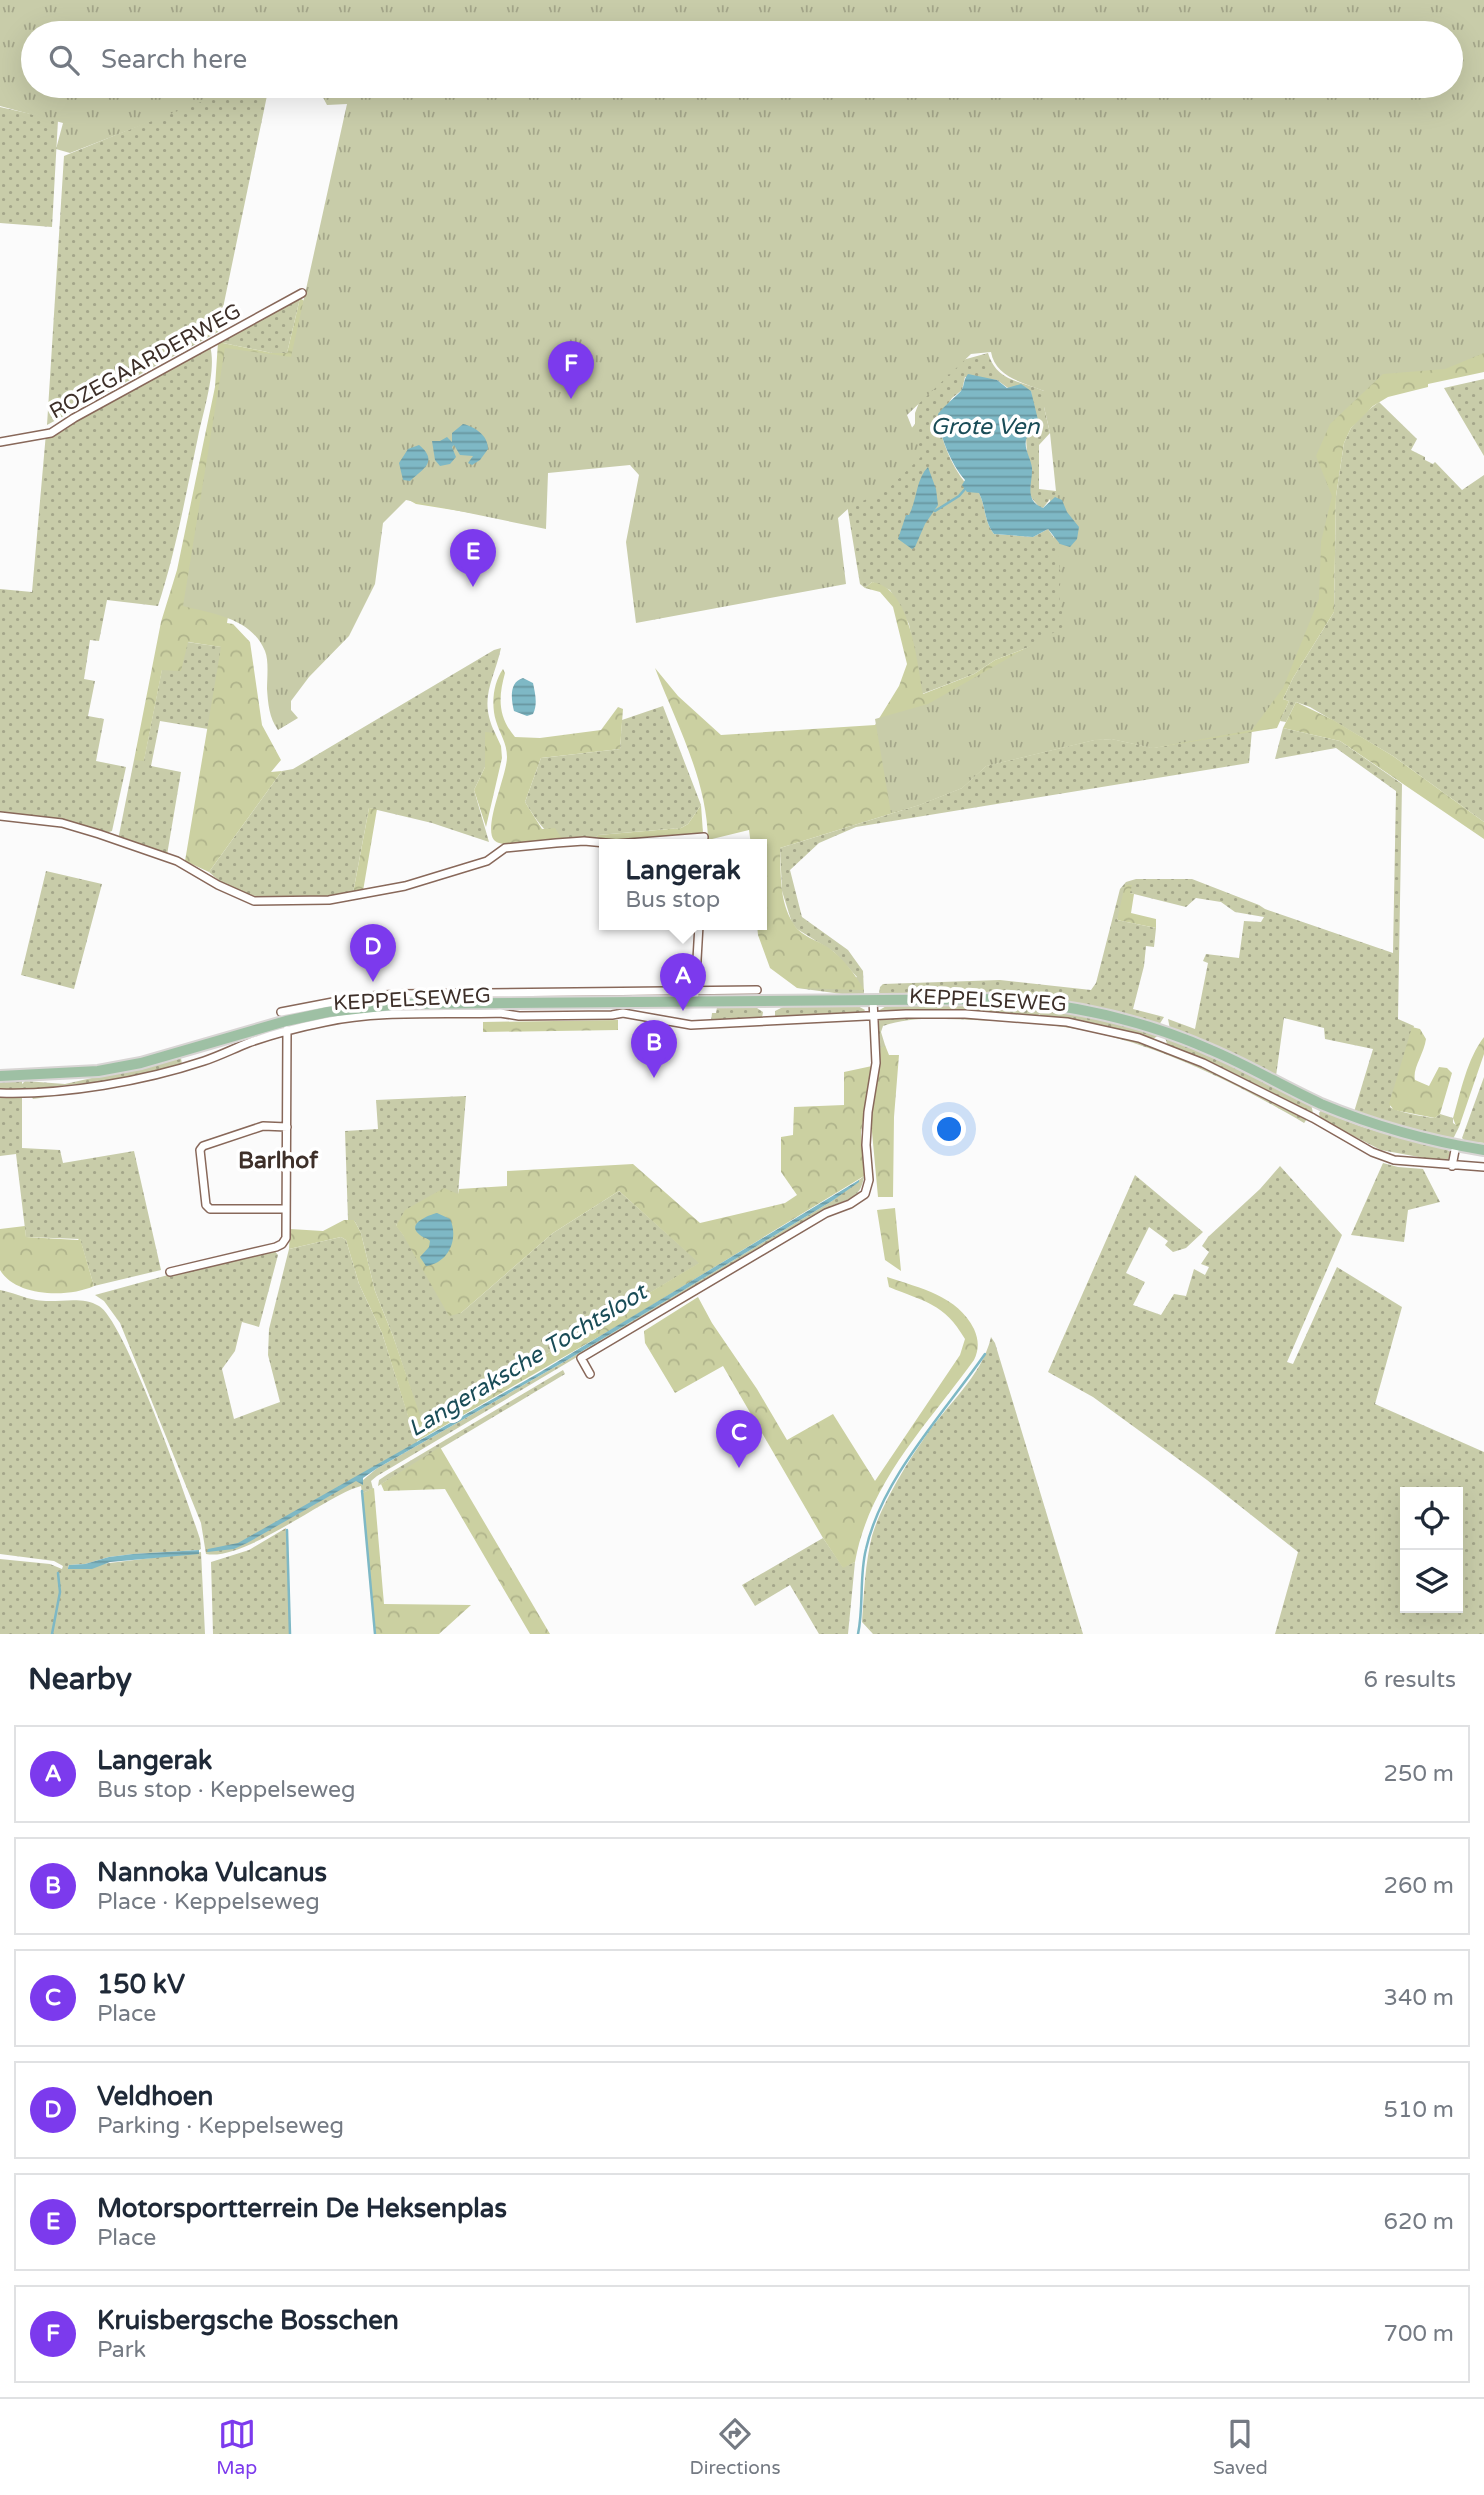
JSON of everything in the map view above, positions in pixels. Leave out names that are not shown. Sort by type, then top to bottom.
[{"type":"main road","name":"KEPPELSEWEG","points":[[0,1076],[98,1071],[141,1063],[285,1021],[369,1001],[400,1004],[695,996],[768,1001],[1000,999],[1042,1003],[1131,1020],[1211,1049],[1320,1103],[1365,1121],[1414,1136],[1484,1150]]},
{"type":"street","name":"ROZEGAARDERWEG","points":[[0,442],[51,433],[302,293]]},
{"type":"street","points":[[0,816],[62,822],[99,834],[177,862],[254,901],[329,900],[381,891],[462,870],[487,862],[505,849],[584,841],[599,842]]},
{"type":"street","points":[[679,839],[704,839]]},
{"type":"street","points":[[695,996],[699,930]]},
{"type":"street","name":"KEPPELSEWEG","points":[[695,996],[757,990]]},
{"type":"street","points":[[590,1374],[581,1358],[826,1213],[850,1204],[865,1194],[869,1180],[866,1145],[868,1112],[876,1063],[873,1000]]},
{"type":"street","points":[[768,1001],[769,1020]]},
{"type":"street","name":"KEPPELSEWEG","points":[[0,1093],[23,1093],[129,1081],[185,1066],[251,1042],[285,1021],[326,1022],[398,1015],[500,1013],[519,1016],[612,1016],[622,1013],[691,1025],[965,1014],[1024,1017],[1114,1031],[1160,1045],[1203,1063],[1313,1118],[1373,1152],[1394,1160],[1484,1167]]},
{"type":"street","points":[[170,1272],[282,1244],[286,1238],[285,1021]]},
{"type":"street","points":[[1160,1045],[1164,1032]]},
{"type":"street","points":[[182,1053],[185,1066]]},
{"type":"street","points":[[1313,1118],[1320,1103]]},
{"type":"street","points":[[285,1209],[210,1209],[206,1205],[200,1150],[203,1146],[263,1126],[287,1127]]},
{"type":"street","points":[[1452,1166],[1456,1145]]},
{"type":"green space","points":[[0,0],[1484,0],[1484,353],[1445,369],[1383,374],[1330,424],[1316,456],[1332,496],[1321,542],[1319,599],[1283,688],[1252,730],[1153,748],[1112,739],[1094,740],[986,766],[962,788],[891,813],[875,719],[928,704],[1065,626],[1059,596],[1061,575],[1058,560],[1061,540],[1044,391],[1004,373],[998,368],[991,352],[971,354],[907,415],[923,455],[888,489],[850,507],[838,518],[846,584],[636,623],[626,542],[639,475],[630,465],[548,473],[546,529],[406,500],[383,523],[375,584],[349,636],[309,677],[291,701],[291,710],[298,718],[278,730],[270,710],[267,660],[259,640],[251,631],[230,619],[183,606],[225,348],[291,357],[347,104],[327,105],[323,98],[1463,98],[1463,21],[21,21],[21,98],[211,98],[70,153],[56,149],[63,123],[0,106]]},
{"type":"green space","points":[[207,98],[267,98],[218,332],[47,425],[64,156]]},
{"type":"green space","points":[[0,107],[58,120],[52,227],[0,223]]},
{"type":"green space","points":[[1484,262],[1484,372],[1428,384],[1428,387],[1388,397],[1373,406],[1351,428],[1344,443],[1336,496],[1334,612],[1293,678],[1283,699],[1289,701],[1277,728],[1153,748],[1112,739],[1094,740],[986,766],[962,788],[919,805],[780,848],[783,896],[793,923],[804,935],[840,957],[864,990],[797,988],[770,968],[758,930],[767,930],[767,839],[750,839],[749,830],[708,839],[696,773],[655,668],[678,696],[721,735],[875,725],[899,686],[907,664],[893,607],[880,592],[865,588],[872,582],[885,587],[896,597],[904,611],[915,646],[923,694],[974,674],[995,660],[1042,642],[1286,468]]},
{"type":"green space","points":[[300,298],[287,353],[272,353],[218,342]]},
{"type":"green space","points":[[300,298],[319,311],[534,523],[416,504],[407,499],[229,610],[227,623],[233,624],[250,642],[262,725],[281,760],[271,772],[282,771],[209,872],[185,861],[221,647],[188,642],[181,671],[162,670],[144,761],[134,760],[161,622],[177,570],[215,387],[218,342],[272,353],[287,353]]},
{"type":"green space","points":[[210,346],[212,367],[208,391],[175,543],[158,606],[107,600],[99,641],[90,640],[84,679],[95,681],[88,716],[104,719],[96,761],[126,767],[112,831],[106,833],[58,819],[0,812],[0,589],[32,592],[46,433]]},
{"type":"green space","points":[[988,353],[992,363],[1003,375],[1044,391],[1044,407],[1050,433],[1039,445],[1039,489],[1056,491],[1075,504],[1067,625],[1042,642],[995,660],[974,674],[922,694],[909,624],[890,590],[872,582],[865,588],[860,584],[847,505],[915,424],[915,413],[920,400],[959,361]],"holes":[[[965,377],[997,380],[1008,388],[1031,391],[1035,425],[1026,438],[1030,496],[1043,508],[1050,499],[1054,538],[1048,529],[1033,537],[994,534],[988,524],[979,493],[964,481],[943,439],[938,419],[952,398],[962,390]]]},
{"type":"green space","points":[[1484,379],[1484,456],[1444,388]]},
{"type":"green space","points":[[1379,402],[1417,439],[1411,450],[1433,464],[1435,462],[1462,490],[1484,475],[1484,822],[1393,756],[1310,707],[1296,702],[1286,722],[1280,721],[1289,701],[1283,699],[1293,678],[1334,612],[1336,496],[1344,443],[1351,428],[1362,415]]},
{"type":"green space","points":[[187,642],[222,647],[208,729],[160,721],[151,766],[181,772],[167,855],[119,835],[134,760],[144,760],[162,669]]},
{"type":"green space","points":[[501,648],[488,699],[490,721],[495,733],[485,733],[485,767],[474,790],[489,842],[432,823],[369,808],[353,893],[296,899],[259,897],[224,884],[209,872],[282,771],[293,769]]},
{"type":"green space","points":[[503,669],[505,673],[501,707],[505,722],[515,737],[540,738],[601,730],[618,707],[623,709],[620,749],[541,758],[525,802],[542,829],[555,828],[563,840],[507,844],[494,840],[491,833],[493,813],[507,757],[494,708],[495,687]]},
{"type":"green space","points":[[1296,702],[1333,720],[1393,756],[1484,822],[1484,839],[1340,741],[1283,728]]},
{"type":"green space","points":[[663,706],[701,805],[688,824],[681,828],[598,835],[595,839],[560,838],[546,830],[525,802],[541,758],[620,749],[622,720]]},
{"type":"green space","points":[[1283,728],[1340,741],[1402,784],[1398,1019],[1414,1026],[1390,1107],[1425,1117],[1435,1118],[1440,1114],[1453,1118],[1453,1123],[1459,1127],[1453,1139],[1354,1112],[1373,1049],[1325,1039],[1324,1028],[1284,1018],[1276,1076],[1170,1029],[1168,1019],[1195,1029],[1208,963],[1203,961],[1206,954],[1239,958],[1244,921],[1261,922],[1264,917],[1235,912],[1221,902],[1196,898],[1186,907],[1130,893],[1117,920],[1156,928],[1154,947],[1146,946],[1133,1009],[1164,1017],[1159,1025],[1096,1008],[1001,990],[973,994],[879,994],[883,984],[1000,980],[1091,990],[1096,983],[1120,889],[1126,882],[1136,879],[1192,879],[1265,909],[1393,953],[1396,791],[1336,748],[1275,759]]},
{"type":"green space","points":[[1252,730],[1249,763],[856,827],[819,843],[790,870],[802,917],[848,950],[863,971],[864,994],[797,988],[822,988],[857,977],[834,952],[792,923],[782,891],[780,848],[919,805],[962,788],[986,766],[1094,740],[1112,739],[1153,748]]},
{"type":"green space","points":[[485,732],[495,733],[501,746],[502,758],[486,827],[474,790],[485,767]]},
{"type":"green space","points":[[701,805],[703,833],[595,839],[598,835],[681,828],[688,824]]},
{"type":"green space","points":[[369,808],[377,809],[363,891],[353,893]]},
{"type":"green space","points":[[46,871],[102,884],[74,989],[21,975]]},
{"type":"green space","points":[[1125,885],[1132,885],[1130,893],[1134,894],[1131,913],[1156,919],[1156,928],[1117,920]]},
{"type":"green space","points":[[981,1004],[1040,1007],[1039,1010],[1042,1011],[1043,1008],[1114,1021],[1159,1035],[1153,1039],[1098,1024],[1039,1014],[878,1011],[888,1005]]},
{"type":"green space","points":[[754,1006],[763,1012],[762,1018],[711,1021],[712,1013],[716,1013],[717,1007]]},
{"type":"green space","points":[[785,1006],[858,1006],[865,1010],[863,1013],[775,1018],[775,1011]]},
{"type":"green space","points":[[958,1016],[1069,1026],[1143,1044],[1199,1065],[1307,1119],[1304,1123],[1231,1083],[1152,1049],[1100,1034],[1037,1024],[928,1019],[883,1026],[881,1032],[885,1045],[881,1049],[879,1073],[877,1025],[880,1019]]},
{"type":"green space","points":[[618,1020],[618,1030],[483,1032],[483,1022]]},
{"type":"green space","points":[[1412,1027],[1420,1029],[1426,1039],[1415,1071],[1415,1080],[1429,1086],[1439,1067],[1447,1068],[1452,1073],[1440,1114],[1435,1118],[1394,1110],[1389,1104]]},
{"type":"green space","points":[[1165,1037],[1214,1056],[1311,1104],[1313,1113],[1167,1044]]},
{"type":"green space","points":[[1484,1037],[1484,1054],[1459,1127],[1453,1118],[1469,1065]]},
{"type":"green space","points":[[885,1045],[889,1055],[899,1055],[894,1117],[893,1197],[878,1197],[872,1132],[872,1107],[881,1048]]},
{"type":"green space","points":[[181,1058],[182,1065],[122,1079],[25,1090],[0,1090],[0,1080],[22,1081],[22,1084],[25,1081],[65,1084]]},
{"type":"green space","points":[[872,1066],[861,1133],[864,1176],[621,1324],[416,1442],[382,1333],[359,1284],[346,1240],[341,1237],[289,1249],[290,1229],[323,1231],[344,1220],[354,1220],[361,1233],[375,1291],[424,1427],[699,1263],[619,1191],[553,1233],[461,1313],[449,1316],[396,1226],[405,1210],[444,1188],[458,1194],[459,1189],[507,1186],[507,1171],[633,1164],[700,1223],[785,1203],[797,1195],[781,1172],[781,1137],[793,1135],[794,1107],[844,1105],[844,1072]]},
{"type":"green space","points":[[1484,1077],[1484,1143],[1465,1141],[1462,1138]]},
{"type":"green space","points":[[69,1094],[33,1099],[31,1096],[22,1097],[22,1148],[60,1150],[63,1163],[134,1151],[161,1270],[94,1286],[80,1239],[26,1237],[16,1154],[0,1156],[0,1095]]},
{"type":"green space","points":[[466,1096],[458,1194],[396,1225],[461,1313],[553,1233],[619,1191],[700,1263],[423,1427],[375,1291],[361,1233],[354,1220],[348,1220],[345,1131],[378,1129],[376,1100]]},
{"type":"green space","points":[[1322,1109],[1353,1124],[1447,1149],[1450,1152],[1448,1160],[1446,1162],[1381,1150],[1320,1119],[1319,1113]]},
{"type":"green space","points":[[1383,1163],[1423,1169],[1440,1202],[1408,1210],[1404,1242],[1351,1235]]},
{"type":"green space","points":[[1280,1166],[1342,1235],[1287,1362],[1293,1364],[1337,1267],[1402,1307],[1375,1404],[1484,1452],[1484,1634],[1275,1634],[1298,1552],[1207,1480],[1093,1397],[1048,1372],[1135,1175],[1203,1232],[1186,1248],[1173,1252],[1165,1245],[1168,1241],[1149,1227],[1126,1273],[1145,1282],[1133,1305],[1161,1315],[1174,1294],[1186,1296],[1194,1269],[1205,1275],[1209,1267],[1201,1264],[1209,1252],[1202,1246],[1208,1237],[1260,1189]]},
{"type":"green space","points":[[864,1176],[860,1189],[853,1197],[831,1206],[377,1476],[371,1481],[373,1489],[362,1493],[361,1486],[352,1489],[259,1540],[221,1554],[206,1554],[201,1523],[120,1323],[104,1301],[95,1295],[252,1252],[273,1249],[278,1255],[259,1327],[242,1322],[235,1351],[222,1369],[234,1419],[280,1402],[268,1355],[269,1329],[289,1249],[341,1237],[346,1240],[359,1284],[382,1333],[417,1444],[361,1476],[362,1481],[376,1469],[569,1359],[832,1201]]},
{"type":"green space","points":[[895,1208],[901,1271],[885,1260],[877,1210]]},
{"type":"green space","points":[[25,1226],[26,1237],[80,1238],[94,1286],[71,1292],[43,1293],[18,1286],[8,1279],[0,1270],[0,1229]]},
{"type":"green space","points":[[887,1277],[937,1295],[958,1308],[974,1329],[978,1349],[974,1360],[887,1480],[862,1533],[855,1562],[843,1568],[723,1366],[675,1393],[645,1343],[644,1331],[698,1297],[787,1440],[833,1414],[875,1481],[960,1355],[965,1339],[941,1311],[889,1287]]},
{"type":"green space","points":[[0,1290],[36,1300],[76,1300],[92,1303],[99,1306],[110,1319],[155,1414],[200,1539],[199,1550],[109,1557],[85,1564],[69,1565],[68,1568],[201,1552],[205,1634],[0,1634],[0,1559],[50,1564],[62,1569],[63,1566],[54,1561],[0,1554]]},
{"type":"green space","points":[[991,1337],[1083,1634],[873,1634],[862,1622],[868,1557],[876,1525],[894,1486],[916,1450],[980,1365]]},
{"type":"green space","points":[[563,1370],[565,1374],[378,1486],[379,1480],[388,1474]]},
{"type":"green space","points":[[440,1447],[550,1634],[530,1634],[445,1489],[384,1491],[381,1484]]},
{"type":"green space","points":[[374,1488],[384,1604],[471,1605],[439,1634],[375,1634],[362,1493]]},
{"type":"green space","points":[[286,1528],[290,1634],[213,1634],[211,1562],[249,1550]]},
{"type":"green space","points":[[823,1538],[843,1567],[855,1562],[848,1634],[819,1634],[790,1585],[755,1606],[742,1585]]},
{"type":"water","name":"Grote Ven","points":[[968,374],[997,380],[1007,388],[1021,384],[1031,391],[1038,420],[1026,440],[1032,468],[1031,496],[1037,505],[1043,508],[1055,497],[1062,500],[1067,512],[1079,527],[1077,539],[1070,547],[1060,544],[1048,529],[1033,537],[994,534],[988,524],[979,493],[967,492],[962,485],[965,480],[947,449],[938,414],[961,391]]},
{"type":"water","points":[[463,424],[480,432],[488,449],[480,460],[472,465],[468,463],[473,456],[460,455],[454,445],[452,447],[456,457],[450,464],[440,466],[435,460],[432,441],[447,437],[452,442],[452,433]]},
{"type":"water","points":[[419,445],[428,456],[428,461],[410,481],[403,480],[399,463],[408,449]]},
{"type":"water","name":"Grote Ven","points":[[928,467],[936,489],[938,505],[912,549],[898,539],[906,515],[909,515],[912,509],[921,477]]},
{"type":"water","points":[[523,678],[533,683],[536,698],[533,714],[527,716],[514,711],[512,701],[513,687]]},
{"type":"water","points":[[859,1180],[832,1201],[569,1359],[376,1469],[363,1478],[363,1485],[356,1481],[234,1549],[207,1552],[208,1549],[238,1543],[537,1374]]},
{"type":"water","points":[[437,1213],[450,1219],[452,1241],[441,1260],[426,1266],[420,1257],[429,1247],[430,1241],[420,1235],[415,1227],[420,1221]]},
{"type":"water","points":[[199,1550],[199,1554],[110,1562],[92,1569],[68,1569],[69,1565],[85,1564],[109,1557]]},
{"type":"waterway","points":[[935,511],[965,489]]},
{"type":"waterway","points":[[858,1634],[866,1549],[874,1523],[916,1447],[985,1354]]},
{"type":"waterway","points":[[362,1491],[375,1634]]},
{"type":"waterway","points":[[287,1530],[290,1634]]},
{"type":"waterway","points":[[52,1634],[60,1592],[58,1573]]},
{"type":"place","name":"Kruisbergsche Bosschen","points":[[571,399]]},
{"type":"place","name":"Motorsportterrein De Heksenplas","points":[[473,587]]},
{"type":"place","name":"Veldhoen","points":[[373,982]]},
{"type":"place","name":"Langerak","points":[[683,1011]]},
{"type":"place","name":"Nannoka Vulcanus","points":[[654,1078]]},
{"type":"place","name":"150 kV","points":[[739,1468]]},
{"type":"district","name":"Barlhof","points":[[278,1160]]},
{"type":"water label","name":"Langeraksche Tochtsloot","points":[[527,1360]]}]
